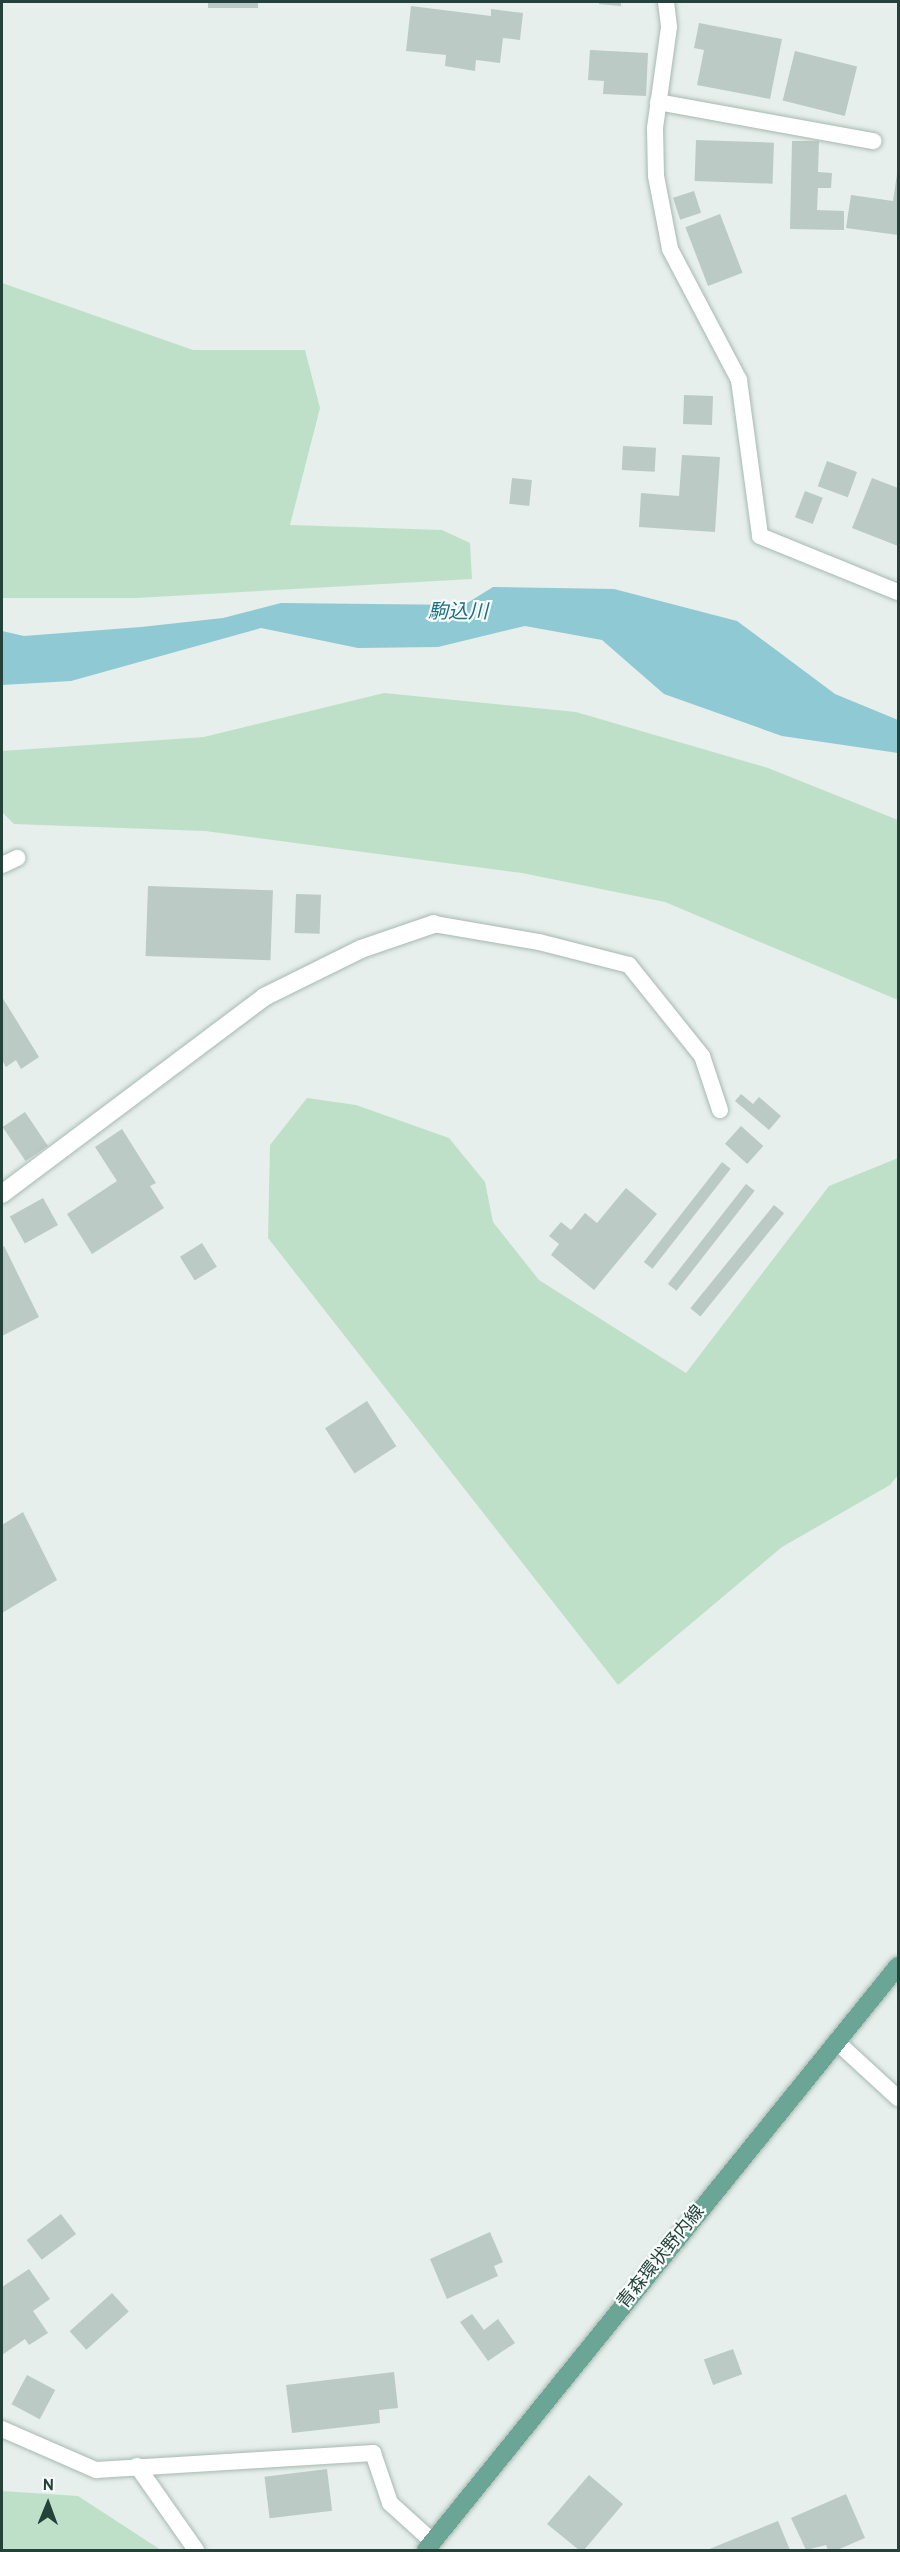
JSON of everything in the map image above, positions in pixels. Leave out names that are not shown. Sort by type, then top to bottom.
[{"type":"main road","name":"青森環状野内線","points":[[430,2546],[898,1966]]},
{"type":"street","points":[[2,1194],[264,997],[361,949],[434,924]]},
{"type":"lane","points":[[666,2],[669,27],[658,102],[656,176],[670,249],[739,380],[760,536],[898,592]]},
{"type":"lane","points":[[658,102],[873,141]]},
{"type":"lane","points":[[434,924],[539,942],[629,965],[702,1056],[720,1110]]},
{"type":"lane","points":[[837,2042],[898,2098]]},
{"type":"lane","points":[[2,2429],[96,2470],[373,2453],[390,2503],[430,2546]]},
{"type":"lane","points":[[136,2466],[196,2550]]},
{"type":"green space","points":[[2,283],[193,350],[305,350],[320,408],[290,525],[442,530],[470,543],[472,579],[136,598],[2,598]]},
{"type":"green space","points":[[384,693],[576,712],[768,768],[898,820],[898,1000],[665,902],[522,873],[205,831],[14,824],[2,812],[2,751],[204,737]]},
{"type":"green space","points":[[307,1098],[356,1105],[449,1138],[485,1182],[493,1222],[539,1280],[686,1373],[829,1186],[898,1158],[898,1475],[890,1485],[782,1547],[618,1685],[268,1238],[270,1145]]},
{"type":"green space","points":[[2,2491],[78,2496],[161,2550],[2,2550]]},
{"type":"water","name":"駒込川","points":[[493,587],[614,589],[737,621],[835,694],[898,720],[898,753],[782,736],[664,694],[602,640],[525,626],[438,647],[358,648],[261,628],[71,681],[2,685],[2,631],[24,636],[141,627],[223,618],[281,603],[464,605]]},
{"type":"building","points":[[208,2],[258,2],[258,8],[208,8]]},
{"type":"building","points":[[599,2],[621,2],[621,6],[599,4]]},
{"type":"building","points":[[411,6],[491,16],[491,9],[523,13],[520,40],[503,38],[500,63],[476,60],[475,71],[445,66],[446,55],[406,51]]},
{"type":"building","points":[[699,23],[782,39],[770,99],[697,85],[704,50],[694,48]]},
{"type":"building","points":[[590,50],[648,53],[646,96],[603,94],[604,81],[588,80]]},
{"type":"building","points":[[795,51],[857,66],[845,116],[783,100]]},
{"type":"building","points":[[696,140],[774,143],[773,184],[695,181]]},
{"type":"building","points":[[792,141],[819,141],[818,172],[832,173],[831,188],[818,188],[817,210],[844,211],[844,230],[790,229]]},
{"type":"building","points":[[898,167],[898,235],[846,228],[851,195],[893,201]]},
{"type":"building","points":[[694,191],[701,213],[680,220],[673,198]]},
{"type":"building","points":[[720,214],[743,273],[708,286],[685,227]]},
{"type":"building","points":[[684,395],[713,396],[712,425],[683,424]]},
{"type":"building","points":[[623,446],[656,448],[655,472],[622,470]]},
{"type":"building","points":[[682,455],[720,457],[715,532],[639,527],[641,493],[679,496]]},
{"type":"building","points":[[827,461],[857,472],[848,497],[818,486]]},
{"type":"building","points":[[512,478],[532,480],[529,506],[509,504]]},
{"type":"building","points":[[872,478],[898,488],[898,546],[852,528]]},
{"type":"building","points":[[805,491],[823,498],[813,524],[795,517]]},
{"type":"building","points":[[148,886],[273,890],[270,960],[146,956]]},
{"type":"building","points":[[296,894],[321,895],[320,934],[295,933]]},
{"type":"building","points":[[2,997],[39,1057],[21,1069],[16,1060],[6,1067],[2,1060]]},
{"type":"building","points":[[741,1094],[753,1104],[759,1097],[781,1116],[769,1130],[735,1101]]},
{"type":"building","points":[[25,1112],[48,1146],[26,1161],[3,1127]]},
{"type":"building","points":[[741,1126],[763,1146],[747,1164],[725,1144]]},
{"type":"building","points":[[122,1129],[156,1183],[150,1186],[164,1208],[92,1254],[67,1214],[117,1181],[95,1147]]},
{"type":"building","points":[[722,1162],[731,1169],[652,1269],[644,1262]]},
{"type":"building","points":[[746,1184],[755,1191],[676,1291],[668,1284]]},
{"type":"building","points":[[626,1188],[657,1214],[594,1290],[551,1255],[559,1244],[549,1236],[561,1222],[571,1230],[585,1213],[597,1223]]},
{"type":"building","points":[[43,1198],[58,1225],[25,1244],[10,1216]]},
{"type":"building","points":[[774,1205],[784,1213],[700,1317],[690,1308]]},
{"type":"building","points":[[202,1243],[217,1267],[195,1281],[180,1257]]},
{"type":"building","points":[[4,1246],[39,1317],[2,1336],[2,1247]]},
{"type":"building","points":[[367,1401],[396,1446],[354,1474],[325,1428]]},
{"type":"building","points":[[23,1512],[57,1580],[2,1613],[2,1525]]},
{"type":"building","points":[[61,2214],[76,2234],[42,2260],[27,2240]]},
{"type":"building","points":[[490,2232],[503,2262],[494,2266],[498,2276],[447,2299],[430,2259]]},
{"type":"building","points":[[29,2269],[50,2299],[33,2311],[48,2333],[29,2345],[25,2339],[2,2355],[2,2287]]},
{"type":"building","points":[[112,2293],[129,2312],[86,2350],[70,2331]]},
{"type":"building","points":[[472,2314],[484,2330],[498,2319],[515,2343],[488,2361],[460,2322]]},
{"type":"building","points":[[733,2349],[742,2374],[713,2385],[704,2360]]},
{"type":"building","points":[[394,2372],[398,2408],[379,2410],[380,2423],[292,2433],[286,2385]]},
{"type":"building","points":[[27,2375],[55,2390],[40,2419],[12,2404]]},
{"type":"building","points":[[327,2469],[332,2511],[270,2518],[264,2477]]},
{"type":"building","points":[[589,2475],[623,2504],[584,2550],[579,2550],[547,2524]]},
{"type":"building","points":[[846,2494],[865,2538],[837,2550],[828,2550],[826,2545],[806,2550],[791,2518]]},
{"type":"building","points":[[778,2521],[790,2550],[707,2550]]}]
